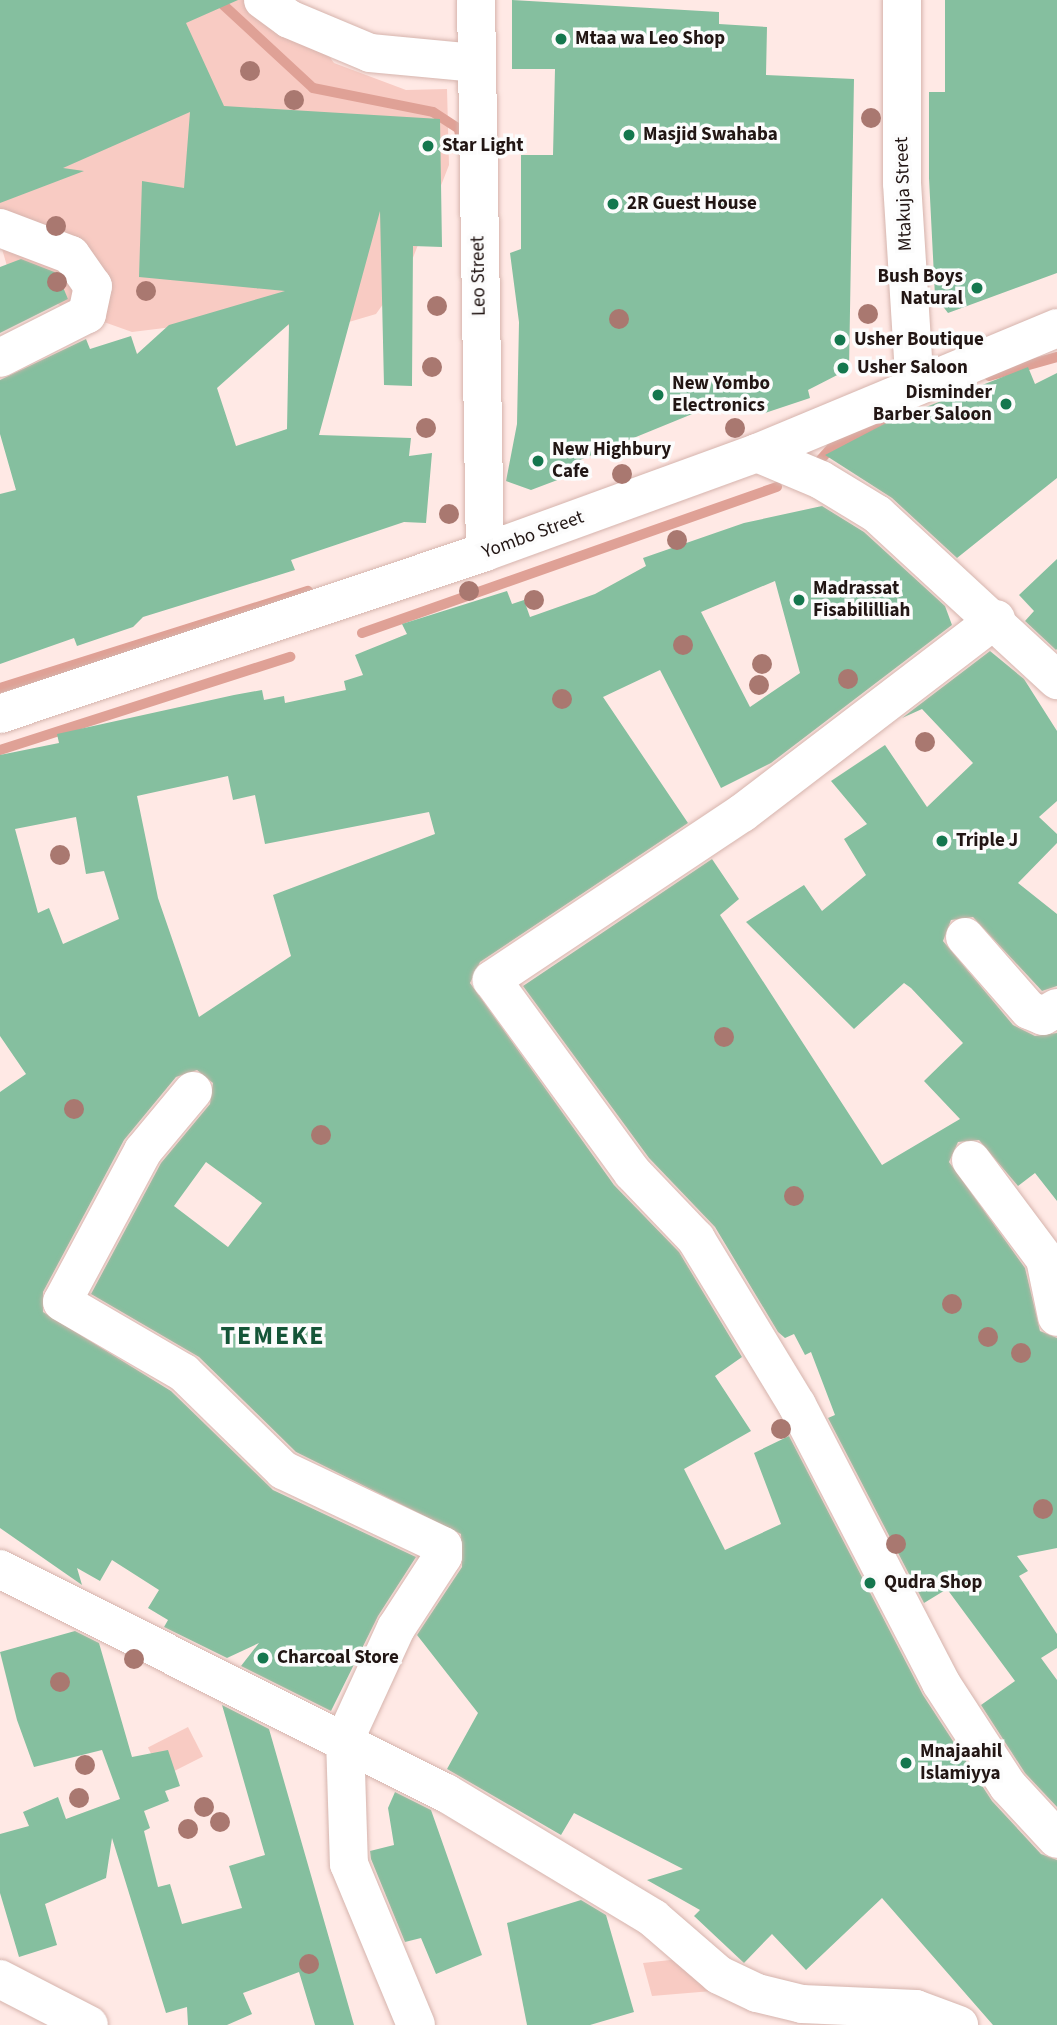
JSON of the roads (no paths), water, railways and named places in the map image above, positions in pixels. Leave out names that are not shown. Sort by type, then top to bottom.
[{"type":"street","points":[[263,0],[289,19],[370,53],[475,63]]},
{"type":"street","name":"Leo Street","points":[[476,0],[485,552]]},
{"type":"street","name":"Mtakuja Street","points":[[902,0],[902,183],[915,387]]},
{"type":"street","points":[[0,228],[71,255],[93,286],[87,314],[0,359]]},
{"type":"street","name":"Yombo Street","points":[[0,714],[485,552],[757,453],[1057,328]]},
{"type":"street","points":[[757,453],[821,480],[877,514],[996,620],[1057,680]]},
{"type":"street","points":[[996,620],[742,813],[492,979],[632,1172],[696,1239],[797,1405],[941,1684],[1008,1786],[1057,1839]]},
{"type":"street","points":[[965,937],[1029,1010],[1043,1016],[1057,1008]]},
{"type":"street","points":[[193,1091],[143,1151],[62,1302],[184,1373],[283,1470],[443,1546],[443,1556],[396,1628],[345,1739],[349,1864],[416,2025]]},
{"type":"street","points":[[971,1160],[1045,1259],[1057,1317]]},
{"type":"street","points":[[0,1569],[345,1739],[653,1918],[719,1975],[757,1993],[802,2004],[916,2009],[959,2025]]},
{"type":"street","points":[[0,1979],[89,2025]]},
{"type":"waterway","points":[[218,0],[313,88],[433,112],[459,129],[461,141]]},
{"type":"waterway","points":[[989,376],[1057,357]]},
{"type":"waterway","points":[[814,467],[832,447],[883,420]]},
{"type":"waterway","points":[[362,633],[777,487]]},
{"type":"waterway","points":[[0,688],[308,591]]},
{"type":"waterway","points":[[0,750],[290,657]]},
{"type":"place","name":"Mtaa wa Leo Shop","points":[[561,39]]},
{"type":"place","name":"Masjid Swahaba","points":[[629,135]]},
{"type":"place","name":"Star Light","points":[[428,146]]},
{"type":"place","name":"2R Guest House","points":[[613,204]]},
{"type":"place","name":"Bush Boys Natural","points":[[977,288]]},
{"type":"place","name":"Usher Boutique","points":[[840,340]]},
{"type":"place","name":"Usher Saloon","points":[[843,368]]},
{"type":"place","name":"New Yombo Electronics","points":[[658,395]]},
{"type":"place","name":"Disminder Barber Saloon","points":[[1006,404]]},
{"type":"place","name":"New Highbury Cafe","points":[[538,461]]},
{"type":"place","name":"Madrassat Fisabililliah","points":[[799,600]]},
{"type":"place","name":"Triple J","points":[[942,841]]},
{"type":"place","name":"Qudra Shop","points":[[870,1583]]},
{"type":"place","name":"Charcoal Store","points":[[263,1658]]},
{"type":"place","name":"Mnajaahil Islamiyya","points":[[906,1763]]},
{"type":"district","name":"TEMEKE","points":[[273,1336]]}]
